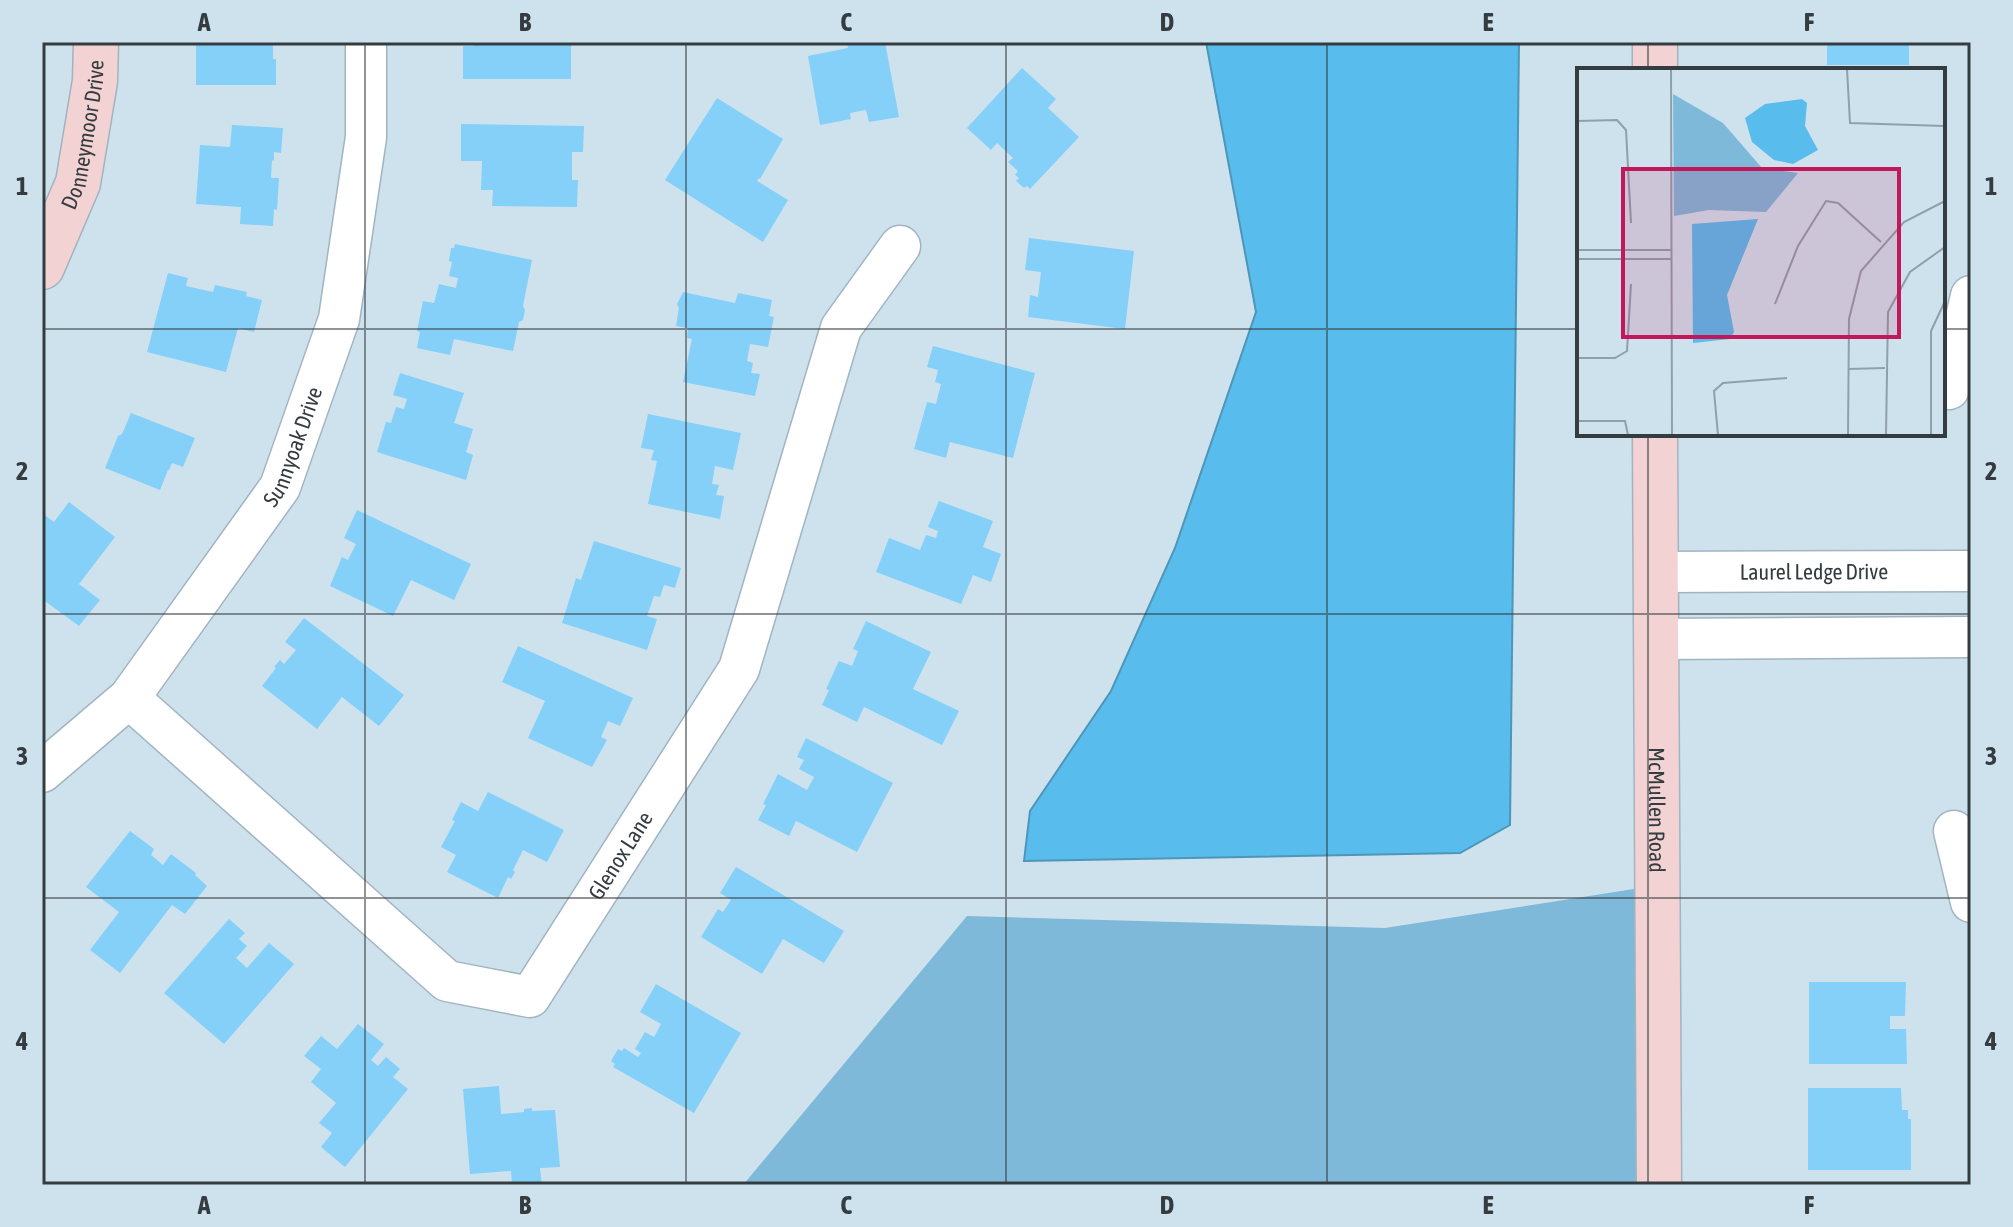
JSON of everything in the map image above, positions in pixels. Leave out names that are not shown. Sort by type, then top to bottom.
[{"type":"street","name":"Donneymoor Drive","points":[[42,267],[78,183],[95,81],[96,42]]},
{"type":"street","name":"Sunnyoak Drive","points":[[42,772],[129,698],[280,487],[339,319],[366,137],[366,42]]},
{"type":"street","points":[[1655,42],[1655,68]]},
{"type":"street","name":"Glenox Lane","points":[[129,698],[447,981],[530,997],[739,669],[841,328],[900,246]]},
{"type":"street","points":[[1949,389],[1971,296]]},
{"type":"street","name":"McMullen Road","points":[[1655,436],[1659,1185]]},
{"type":"street","name":"Laurel Ledge Drive","points":[[1656,572],[1971,571]]},
{"type":"street","points":[[1657,639],[1971,637]]},
{"type":"street","points":[[1954,831],[1971,902]]},
{"type":"shaded area","points":[[1206,42],[1519,42],[1510,825],[1460,853],[1024,861],[1030,811],[1111,691],[1175,548],[1256,312]]},
{"type":"shaded area","points":[[1640,888],[1641,1185],[743,1185],[967,916],[1385,928]]},
{"type":"building","points":[[196,42],[273,42],[276,85],[196,85]]},
{"type":"building","points":[[473,42],[571,42],[571,79],[463,79],[463,46],[473,46]]},
{"type":"building","points":[[847,42],[885,42],[899,117],[869,122],[866,110],[850,113],[851,119],[820,125],[808,56],[848,48]]},
{"type":"building","points":[[1827,42],[1909,42],[1909,65],[1827,65]]},
{"type":"building","points":[[1022,68],[1056,99],[1048,108],[1079,137],[1030,189],[1016,181],[1018,171],[1008,162],[1013,158],[997,143],[991,150],[967,128]]},
{"type":"building","points":[[717,98],[783,139],[757,181],[788,200],[763,242],[665,180]]},
{"type":"building","points":[[461,124],[584,126],[583,152],[572,152],[572,180],[578,180],[577,207],[492,206],[493,190],[481,190],[482,161],[461,161]]},
{"type":"building","points":[[232,125],[283,128],[281,153],[274,152],[272,160],[271,178],[279,178],[273,226],[240,224],[241,207],[196,204],[200,145],[230,147]]},
{"type":"building","points":[[1029,238],[1134,251],[1125,329],[1028,317],[1030,295],[1038,297],[1041,272],[1025,270]]},
{"type":"building","points":[[455,244],[532,260],[523,320],[519,322],[513,351],[454,339],[450,355],[417,348],[423,301],[434,303],[439,284],[456,288],[458,278],[449,276],[451,248]]},
{"type":"building","points":[[168,273],[188,278],[186,286],[213,292],[215,285],[247,292],[246,296],[262,300],[254,332],[238,328],[226,372],[147,352]]},
{"type":"building","points":[[683,292],[735,303],[738,293],[772,300],[769,316],[774,317],[768,347],[750,344],[747,361],[753,363],[751,373],[760,374],[755,396],[683,382],[692,339],[687,338],[688,328],[676,326],[677,304]]},
{"type":"building","points":[[933,346],[1035,373],[1013,458],[950,442],[946,458],[914,449],[927,402],[936,404],[941,384],[935,382],[938,370],[927,367]]},
{"type":"building","points":[[400,373],[464,393],[454,423],[473,429],[466,452],[473,455],[466,480],[377,452],[386,422],[391,423],[396,407],[404,409],[407,399],[393,395]]},
{"type":"building","points":[[131,413],[195,438],[183,467],[172,463],[160,490],[105,468]]},
{"type":"building","points":[[648,414],[741,433],[733,470],[715,466],[712,484],[719,485],[716,495],[724,496],[720,519],[648,504],[657,461],[651,460],[654,450],[641,448]]},
{"type":"building","points":[[939,501],[993,521],[983,547],[1001,554],[991,582],[973,575],[961,604],[876,572],[889,538],[920,550],[926,535],[936,538],[938,531],[928,527]]},
{"type":"building","points":[[69,502],[115,537],[79,584],[100,600],[79,626],[42,599],[42,513],[54,522]]},
{"type":"building","points":[[357,510],[471,564],[454,600],[411,580],[393,616],[330,586],[342,557],[348,560],[356,544],[344,538]]},
{"type":"building","points":[[594,541],[681,568],[675,588],[664,585],[660,597],[654,596],[647,616],[657,619],[647,650],[562,623],[576,578],[581,580]]},
{"type":"building","points":[[304,618],[404,695],[379,726],[342,697],[317,729],[262,686],[280,660],[284,664],[296,650],[285,642]]},
{"type":"building","points":[[866,621],[931,652],[913,689],[959,711],[942,745],[864,707],[857,722],[822,705],[839,661],[852,666],[858,651],[853,649]]},
{"type":"building","points":[[518,646],[633,698],[620,726],[608,721],[601,737],[607,740],[592,767],[528,738],[545,701],[502,682]]},
{"type":"building","points":[[806,738],[893,783],[857,852],[796,821],[789,836],[758,820],[778,774],[807,790],[814,777],[799,769],[804,760],[797,757]]},
{"type":"building","points":[[488,792],[564,830],[547,862],[523,850],[513,870],[515,872],[511,879],[508,877],[498,898],[447,872],[456,855],[441,847],[461,802],[478,811]]},
{"type":"building","points":[[130,831],[154,849],[151,855],[163,865],[171,854],[196,873],[207,886],[185,914],[172,905],[120,973],[90,950],[119,912],[86,887]]},
{"type":"building","points":[[736,867],[844,931],[824,963],[783,939],[762,974],[701,937],[718,909],[723,912],[731,900],[720,893]]},
{"type":"building","points":[[229,919],[245,933],[239,939],[247,946],[236,958],[247,968],[269,943],[294,964],[224,1044],[164,993]]},
{"type":"building","points":[[1809,982],[1906,982],[1905,1016],[1890,1016],[1890,1029],[1906,1029],[1907,1064],[1809,1064]]},
{"type":"building","points":[[656,984],[741,1033],[694,1113],[613,1067],[615,1064],[611,1061],[618,1049],[622,1051],[624,1048],[638,1057],[641,1053],[635,1049],[645,1032],[654,1037],[661,1024],[640,1012]]},
{"type":"building","points":[[358,1024],[384,1044],[371,1060],[378,1066],[386,1057],[400,1069],[393,1077],[408,1089],[345,1167],[321,1147],[332,1133],[319,1123],[336,1103],[311,1082],[321,1069],[304,1056],[321,1036],[337,1049]]},
{"type":"building","points":[[499,1086],[501,1114],[524,1112],[524,1109],[532,1108],[532,1111],[555,1110],[560,1167],[540,1168],[542,1185],[512,1185],[511,1171],[470,1174],[463,1089]]},
{"type":"building","points":[[1808,1088],[1901,1088],[1902,1110],[1908,1110],[1908,1119],[1911,1119],[1911,1170],[1808,1170]]}]
